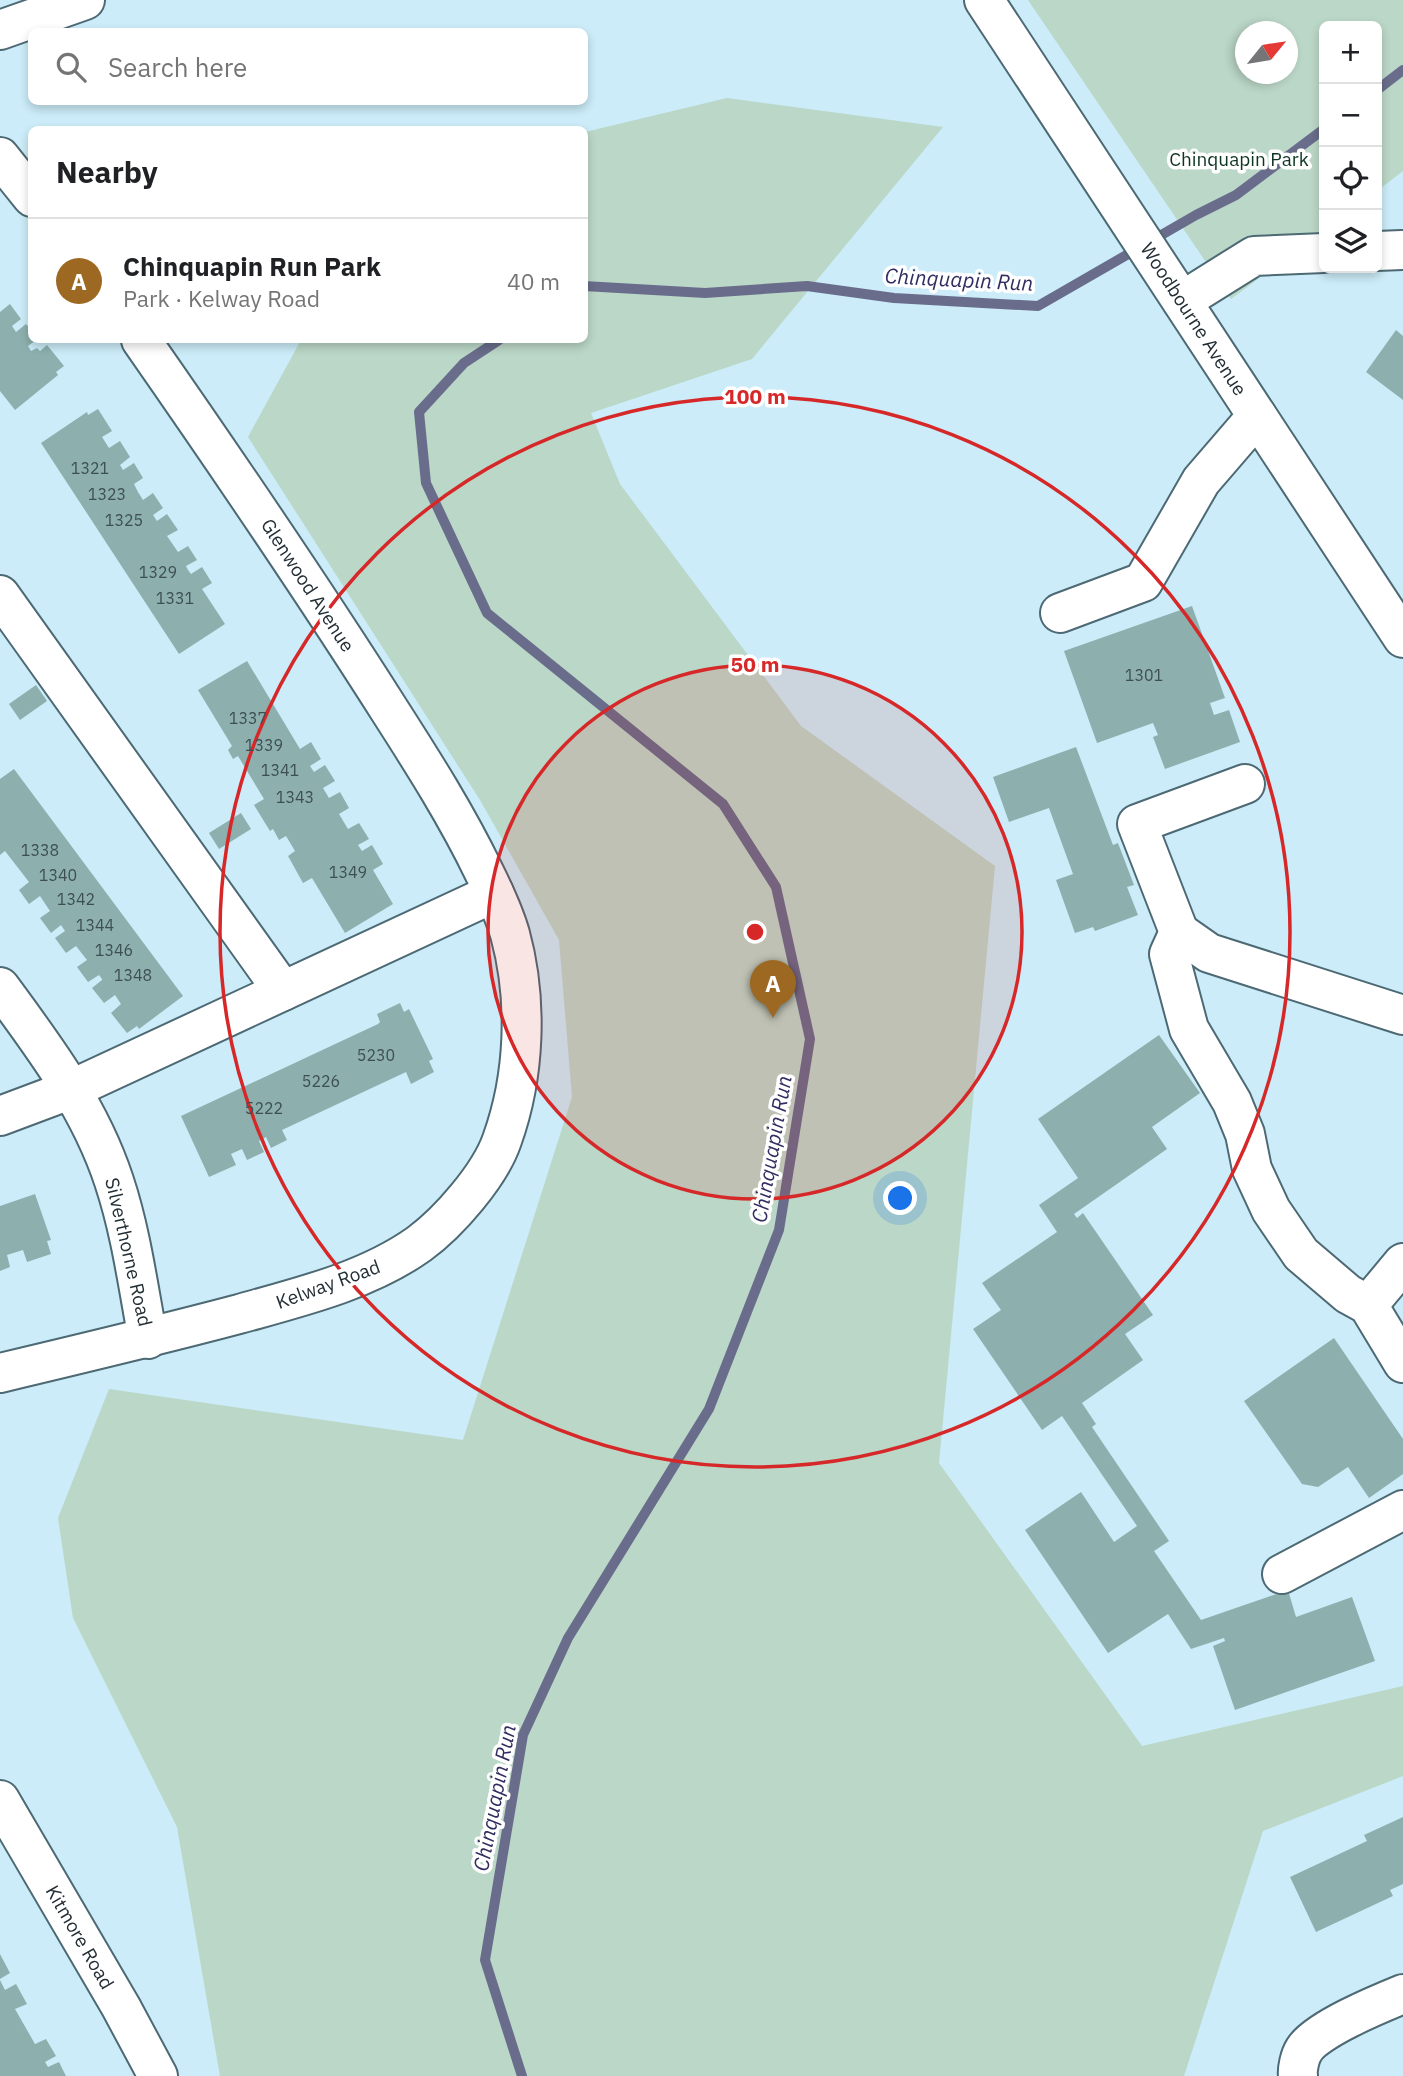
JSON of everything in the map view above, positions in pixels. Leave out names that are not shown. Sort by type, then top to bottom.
[{"type":"street","points":[[0,30],[85,0]]},
{"type":"street","name":"Woodbourne Avenue","points":[[984,0],[1403,638]]},
{"type":"street","points":[[0,158],[28,192]]},
{"type":"street","points":[[1191,314],[1254,256],[1319,253]]},
{"type":"street","name":"Glenwood Avenue","points":[[143,343],[328,613],[467,836]]},
{"type":"street","points":[[1059,613],[1143,582],[1201,481],[1257,416]]},
{"type":"street","points":[[0,595],[283,991]]},
{"type":"street","points":[[1245,784],[1138,824],[1179,932],[1209,953],[1403,1015]]},
{"type":"street","name":"Kelway Road","points":[[0,1373],[148,1339],[284,1301],[365,1274],[419,1243],[454,1211],[485,1173],[502,1143],[515,1092],[522,1024],[520,984],[510,932],[467,836]]},
{"type":"street","points":[[0,1116],[72,1089],[494,893]]},
{"type":"street","points":[[1179,932],[1169,954],[1189,1029],[1233,1102],[1245,1134],[1252,1169],[1271,1210],[1301,1254],[1368,1306],[1403,1363]]},
{"type":"street","name":"Silverthorne Road","points":[[0,987],[48,1051],[95,1132],[114,1180],[125,1219],[148,1339]]},
{"type":"street","points":[[1368,1306],[1403,1263]]},
{"type":"street","points":[[1282,1574],[1403,1510]]},
{"type":"street","name":"Kitmore Road","points":[[0,1800],[158,2076]]},
{"type":"street","points":[[1298,2076],[1304,2048],[1331,2027],[1403,1994]]},
{"type":"green space","name":"Chinquapin Park","points":[[1028,0],[1403,0],[1403,171],[1382,187],[1382,21],[1319,21],[1319,234],[1231,299]]},
{"type":"green space","points":[[727,98],[943,127],[752,359],[591,413],[620,484],[801,726],[995,866],[939,1463],[1142,1746],[1403,1686],[1403,1776],[1263,1831],[1184,2076],[220,2076],[177,1827],[73,1618],[58,1518],[109,1389],[463,1440],[572,1097],[559,940],[480,800],[248,437],[299,343],[588,343],[588,131]]},
{"type":"building","points":[[10,304],[21,319],[12,326],[16,332],[26,324],[28,326],[28,343],[32,343],[28,346],[31,351],[37,348],[40,351],[47,345],[64,366],[56,372],[58,375],[15,410],[0,391],[0,312]]},
{"type":"building","points":[[1396,330],[1403,336],[1403,400],[1366,372]]},
{"type":"building","points":[[98,409],[112,431],[102,437],[109,448],[120,441],[130,457],[120,465],[123,470],[134,463],[143,478],[134,484],[143,500],[153,493],[163,508],[153,515],[157,521],[167,514],[178,530],[167,536],[178,552],[188,546],[197,560],[186,566],[188,570],[191,574],[202,567],[212,583],[202,589],[225,624],[179,654],[41,443],[87,412],[88,415]]},
{"type":"building","points":[[1192,606],[1225,698],[1210,703],[1214,715],[1229,710],[1240,742],[1165,769],[1153,737],[1158,735],[1153,723],[1097,743],[1064,651]]},
{"type":"building","points":[[247,661],[300,749],[311,742],[321,759],[310,766],[314,772],[325,765],[335,781],[323,788],[329,798],[340,792],[349,808],[339,814],[348,829],[359,823],[369,839],[358,845],[362,851],[372,845],[383,864],[373,870],[393,904],[345,933],[312,878],[303,883],[288,856],[295,851],[286,836],[279,840],[254,805],[264,799],[238,756],[233,759],[228,750],[232,746],[198,690]]},
{"type":"building","points":[[36,685],[47,701],[20,720],[9,704]]},
{"type":"building","points":[[1076,747],[1113,845],[1118,843],[1134,885],[1127,887],[1138,915],[1095,931],[1093,927],[1075,933],[1056,880],[1073,874],[1049,808],[1009,822],[993,777]]},
{"type":"building","points":[[14,769],[183,996],[139,1029],[137,1026],[127,1033],[111,1013],[121,1004],[115,995],[104,1003],[92,988],[102,979],[99,975],[88,982],[77,967],[87,960],[76,946],[66,953],[55,938],[65,931],[61,925],[51,933],[40,918],[50,911],[40,896],[29,904],[19,890],[29,882],[5,851],[0,855],[0,779]]},
{"type":"building","points":[[241,813],[251,829],[219,849],[209,833]]},
{"type":"building","points":[[400,1003],[404,1012],[409,1009],[433,1059],[429,1061],[434,1072],[411,1084],[406,1072],[282,1130],[287,1140],[271,1148],[266,1137],[259,1141],[264,1152],[247,1160],[242,1149],[233,1153],[231,1154],[236,1165],[209,1177],[181,1116],[378,1024],[380,1022],[377,1014]]},
{"type":"building","points":[[1159,1035],[1200,1093],[1152,1127],[1167,1149],[1074,1214],[1077,1218],[1083,1213],[1153,1315],[1125,1334],[1143,1360],[1082,1403],[1096,1424],[1092,1427],[1169,1541],[1154,1551],[1201,1620],[1288,1590],[1296,1617],[1352,1597],[1375,1661],[1235,1710],[1213,1646],[1225,1641],[1224,1638],[1191,1649],[1168,1614],[1108,1653],[1025,1530],[1081,1492],[1114,1542],[1137,1526],[1062,1416],[1042,1430],[973,1329],[1001,1310],[982,1283],[1057,1232],[1039,1205],[1078,1178],[1038,1119]]},
{"type":"building","points":[[35,1194],[51,1240],[47,1241],[51,1254],[27,1262],[23,1250],[7,1255],[10,1267],[0,1271],[0,1206]]},
{"type":"building","points":[[1334,1338],[1403,1439],[1403,1474],[1369,1498],[1348,1467],[1318,1487],[1302,1484],[1244,1401]]},
{"type":"building","points":[[1403,1817],[1403,1884],[1390,1890],[1393,1896],[1316,1932],[1290,1877],[1367,1841],[1364,1835]]},
{"type":"building","points":[[0,1954],[10,1973],[0,1979]]},
{"type":"building","points":[[0,1980],[5,1990],[16,1984],[27,2004],[15,2009],[35,2044],[46,2039],[56,2056],[45,2062],[48,2067],[59,2062],[66,2076],[0,2076]]},
{"type":"waterway","name":"Chinquapin Run","points":[[1382,86],[1403,70]]},
{"type":"waterway","name":"Chinquapin Run","points":[[588,286],[705,293],[807,286],[894,298],[1038,306],[1196,215],[1236,195],[1319,133]]},
{"type":"waterway","name":"Chinquapin Run","points":[[494,343],[464,363],[419,412],[426,483],[487,613],[723,804],[776,887],[810,1039],[779,1230],[709,1409],[568,1638],[523,1735],[485,1960],[522,2076]]},
{"type":"place","name":"Chinquapin Run Park","points":[[773,1018]]}]
